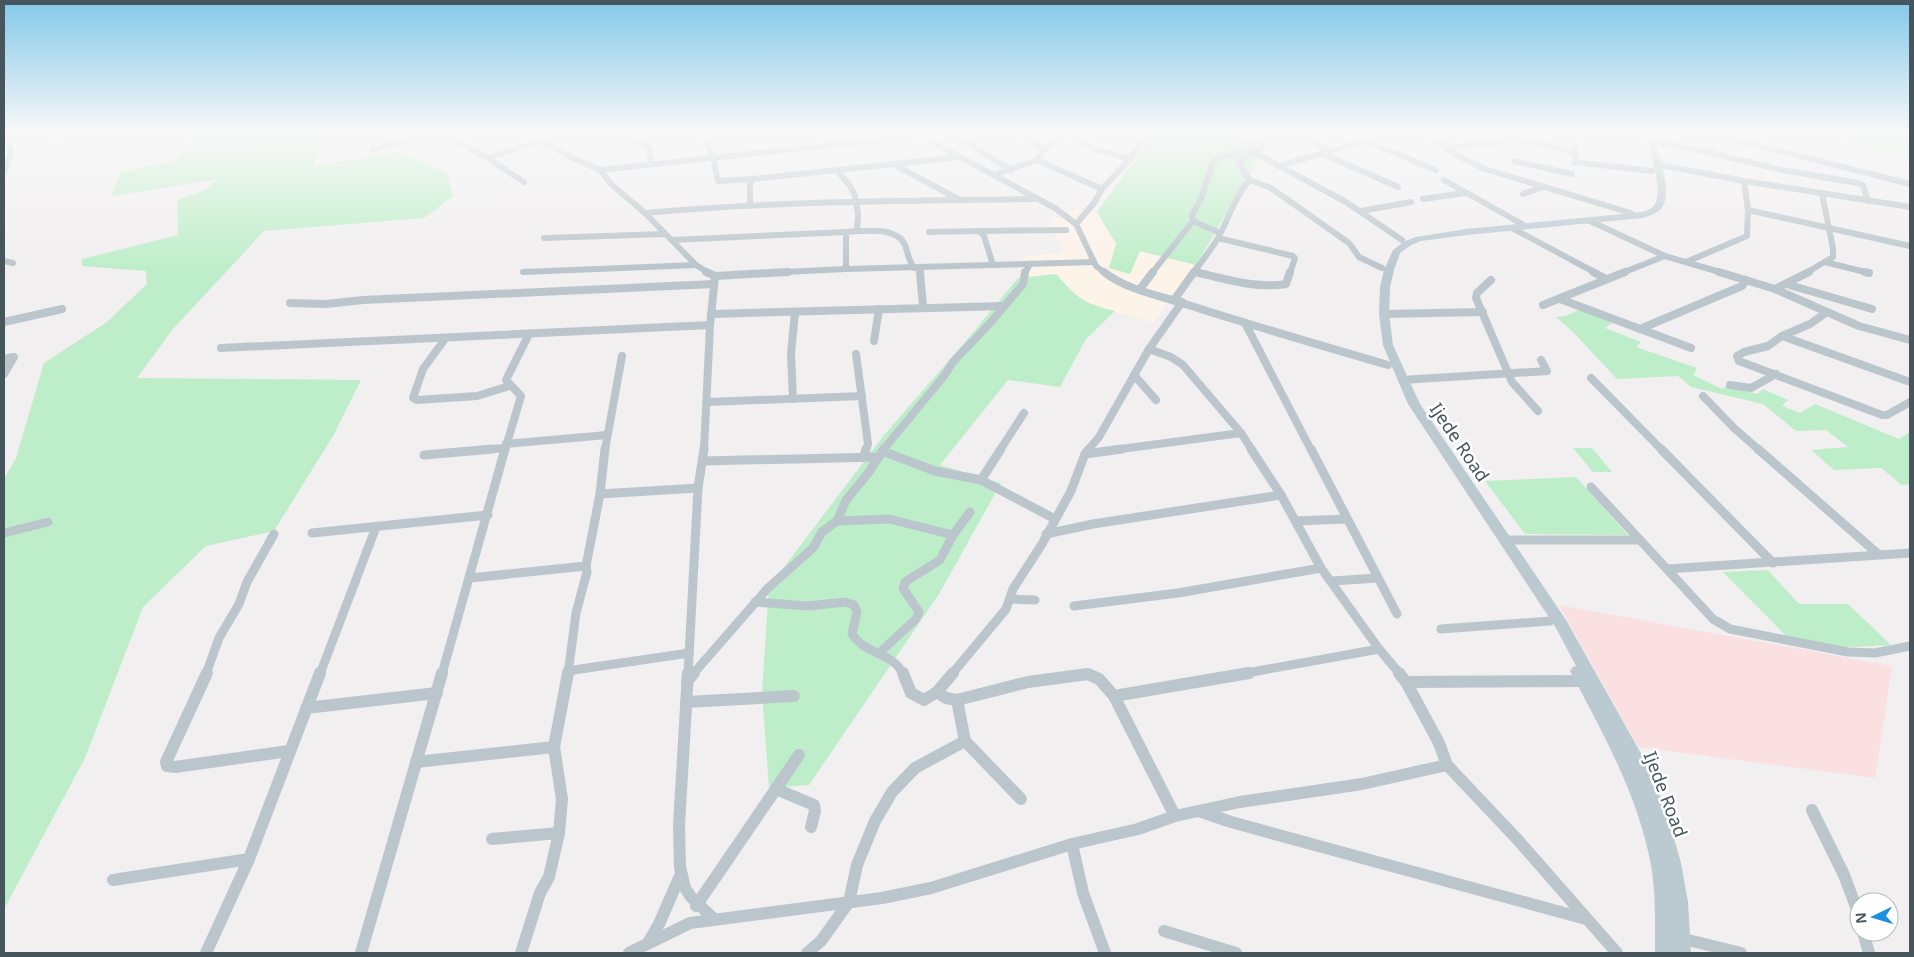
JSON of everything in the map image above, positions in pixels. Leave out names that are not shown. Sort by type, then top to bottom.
[{"type":"main road","name":"Ijede Road","points":[[1654,178],[1655,194],[1653,203],[1643,210],[1631,214],[1427,237],[1408,243],[1396,252],[1389,270],[1385,287],[1384,314],[1388,344],[1414,404],[1504,540],[1584,681],[1627,763],[1644,805],[1657,857],[1664,896],[1665,953]]},
{"type":"main road","name":"Ijede Road","points":[[1657,178],[1662,196],[1660,205],[1643,215],[1590,221],[1452,230],[1414,236],[1402,240],[1390,250],[1382,268],[1378,285],[1377,312],[1380,343],[1406,403],[1582,661],[1640,766],[1657,810],[1672,863],[1679,902],[1681,953]]},
{"type":"street","points":[[517,178],[524,182]]},
{"type":"street","points":[[606,178],[714,280]]},
{"type":"street","points":[[717,178],[718,181],[766,178]]},
{"type":"street","points":[[841,178],[850,186],[856,197],[857,231]]},
{"type":"street","points":[[918,178],[958,199]]},
{"type":"street","points":[[997,178],[1055,208],[1076,224],[1096,266],[1110,277],[1140,289],[1245,323],[1388,365]]},
{"type":"street","points":[[1077,178],[1102,189]]},
{"type":"street","points":[[1076,224],[1113,178]]},
{"type":"street","points":[[1140,289],[1193,222],[1192,215],[1207,178]]},
{"type":"street","points":[[1300,178],[1361,211],[1402,240]]},
{"type":"street","points":[[1377,178],[1398,187]]},
{"type":"street","points":[[1511,178],[1631,214]]},
{"type":"street","points":[[1723,178],[1910,207]]},
{"type":"street","points":[[1826,178],[1862,184],[1868,201]]},
{"type":"street","points":[[1885,178],[1910,184]]},
{"type":"street","points":[[750,205],[750,184],[753,179]]},
{"type":"street","points":[[756,602],[808,606],[846,602],[854,605],[857,612],[852,634],[855,642],[866,650],[895,662],[902,670],[908,691],[916,698],[924,700],[937,692],[974,650],[1006,609],[1013,589],[1070,491],[1085,454],[1099,437],[1149,349],[1219,235],[1226,217],[1234,207],[1245,184],[1250,180],[1270,188],[1349,243],[1359,257],[1382,268]]},
{"type":"street","points":[[1444,180],[1606,279]]},
{"type":"street","points":[[1686,262],[1747,236],[1748,210],[1744,181]]},
{"type":"street","points":[[1523,194],[1543,187]]},
{"type":"street","points":[[1423,199],[1465,193]]},
{"type":"street","points":[[1775,289],[1833,257],[1834,254],[1822,194]]},
{"type":"street","points":[[645,213],[750,205],[958,199],[1036,199]]},
{"type":"street","points":[[1361,211],[1410,202]]},
{"type":"street","points":[[1748,210],[1910,246]]},
{"type":"street","points":[[1590,221],[1665,256],[1775,289],[1859,326],[1910,340]]},
{"type":"street","points":[[1193,222],[1219,235],[1294,257],[1286,284],[1274,285],[1220,279],[1195,272]]},
{"type":"street","points":[[929,232],[1066,230]]},
{"type":"street","points":[[672,240],[857,231],[894,234],[902,241],[908,260],[917,268],[923,307]]},
{"type":"street","points":[[979,231],[984,236],[993,265]]},
{"type":"street","points":[[846,232],[846,269]]},
{"type":"street","points":[[544,238],[665,234]]},
{"type":"street","points":[[1543,305],[1665,256]]},
{"type":"street","points":[[4,261],[13,263]]},
{"type":"street","points":[[290,303],[300,305],[348,304],[363,300],[714,280],[846,269],[1094,262]]},
{"type":"street","points":[[1825,262],[1869,273]]},
{"type":"street","points":[[687,681],[756,602],[813,548],[822,532],[837,521],[846,500],[953,362],[1023,284],[1025,271],[1030,264]]},
{"type":"street","points":[[523,272],[696,265]]},
{"type":"street","points":[[713,918],[696,906],[689,898],[680,876],[679,825],[698,488],[703,461],[708,402],[710,325],[714,280]]},
{"type":"street","points":[[1492,280],[1477,293],[1476,298],[1507,373],[1512,382],[1538,412]]},
{"type":"street","points":[[1640,329],[1742,286],[1746,280]]},
{"type":"street","points":[[1786,284],[1872,309]]},
{"type":"street","points":[[1560,299],[1691,348]]},
{"type":"street","points":[[711,314],[1004,306]]},
{"type":"street","points":[[4,322],[62,309]]},
{"type":"street","points":[[874,341],[879,309]]},
{"type":"street","points":[[793,399],[791,354],[795,312]]},
{"type":"street","points":[[1384,314],[1483,312]]},
{"type":"street","points":[[1827,312],[1810,324],[1782,336],[1768,346],[1736,356],[1739,361],[1882,415],[1887,415],[1910,402]]},
{"type":"street","points":[[1245,323],[1397,614]]},
{"type":"street","points":[[221,348],[399,338],[445,339],[710,325]]},
{"type":"street","points":[[361,953],[521,396],[519,392],[509,386],[506,380],[529,334]]},
{"type":"street","points":[[1782,336],[1910,382]]},
{"type":"street","points":[[445,339],[423,369],[413,398],[417,400],[464,397],[501,390],[509,386]]},
{"type":"street","points":[[1149,349],[1171,357],[1183,365],[1241,434],[1281,494],[1321,568],[1379,649],[1406,682],[1439,743],[1447,765],[1517,839],[1618,953]]},
{"type":"street","points":[[856,354],[868,444],[864,456]]},
{"type":"street","points":[[521,953],[534,907],[549,877],[559,833],[562,799],[554,747],[574,642],[573,633],[576,613],[587,572],[586,566],[600,494],[606,435],[622,356]]},
{"type":"street","points":[[4,359],[14,357],[4,374]]},
{"type":"street","points":[[1402,380],[1546,371],[1541,360]]},
{"type":"street","points":[[1730,385],[1751,388],[1776,374]]},
{"type":"street","points":[[1134,375],[1156,400]]},
{"type":"street","points":[[1590,378],[1773,563]]},
{"type":"street","points":[[708,402],[862,396]]},
{"type":"street","points":[[1703,396],[1734,428],[1878,554]]},
{"type":"street","points":[[981,480],[1024,413]]},
{"type":"street","points":[[1085,454],[1241,434]]},
{"type":"street","points":[[424,455],[606,435]]},
{"type":"street","points":[[703,461],[881,454],[935,471],[981,480],[1055,519]]},
{"type":"street","points":[[1591,487],[1713,619],[1730,629],[1848,652],[1875,653],[1910,646]]},
{"type":"street","points":[[600,494],[698,488]]},
{"type":"street","points":[[1046,534],[1092,524],[1281,494]]},
{"type":"street","points":[[878,654],[916,619],[919,612],[903,588],[905,582],[940,560],[953,535],[970,512]]},
{"type":"street","points":[[312,533],[488,515]]},
{"type":"street","points":[[837,521],[889,519],[953,535]]},
{"type":"street","points":[[1296,521],[1346,519]]},
{"type":"street","points":[[4,533],[48,522]]},
{"type":"street","points":[[206,953],[249,859],[289,750],[376,527]]},
{"type":"street","points":[[274,534],[248,582],[239,604],[218,638],[209,668],[166,762],[167,766],[175,767],[289,750]]},
{"type":"street","points":[[1504,540],[1640,540]]},
{"type":"street","points":[[1667,569],[1773,563],[1878,554],[1910,554]]},
{"type":"street","points":[[470,578],[586,566]]},
{"type":"street","points":[[1074,606],[1178,593],[1321,568]]},
{"type":"street","points":[[1332,582],[1378,578]]},
{"type":"street","points":[[1011,599],[1034,600]]},
{"type":"street","points":[[1441,629],[1550,621]]},
{"type":"street","points":[[1114,696],[1379,649]]},
{"type":"street","points":[[567,671],[689,653]]},
{"type":"street","points":[[937,692],[946,698],[957,700],[1028,682],[1088,674],[1098,679],[1114,696],[1175,816]]},
{"type":"street","points":[[1406,682],[1584,681]]},
{"type":"street","points":[[306,708],[436,693]]},
{"type":"street","points":[[686,702],[794,696]]},
{"type":"street","points":[[957,700],[961,715],[960,730],[965,741],[1021,799]]},
{"type":"street","points":[[807,953],[821,941],[849,902],[857,865],[874,821],[892,792],[915,768],[965,741]]},
{"type":"street","points":[[416,762],[554,747]]},
{"type":"street","points":[[696,906],[799,755]]},
{"type":"street","points":[[629,953],[644,949],[674,929],[690,923],[713,918],[726,919],[882,898],[931,888],[1072,844],[1138,829],[1175,816],[1240,802],[1362,784],[1447,765]]},
{"type":"street","points":[[776,789],[814,805],[815,811],[812,827]]},
{"type":"street","points":[[1812,810],[1850,892]]},
{"type":"street","points":[[1199,811],[1231,822],[1586,919]]},
{"type":"street","points":[[492,838],[559,833]]},
{"type":"street","points":[[1072,844],[1083,893],[1105,953]]},
{"type":"street","points":[[113,880],[249,859]]},
{"type":"street","points":[[644,949],[680,876]]},
{"type":"street","points":[[1164,932],[1236,953]]},
{"type":"street","points":[[1680,938],[1741,953]]},
{"type":"shaded area","points":[[1075,209],[1097,212],[1116,244],[1110,268],[1140,251],[1196,265],[1153,323],[1086,303],[1074,294],[1056,274],[1018,278],[1025,256],[1063,253],[1051,221]]},
{"type":"shaded area","points":[[1559,605],[1892,666],[1875,778],[1638,747]]},
{"type":"green space","points":[[119,178],[448,178],[453,196],[424,218],[264,231],[173,329],[137,378],[361,380],[333,436],[274,531],[206,546],[143,607],[85,758],[4,909],[4,479],[16,458],[44,363],[107,322],[147,284],[146,271],[82,266],[82,259],[178,235],[177,200],[205,190],[219,179],[111,196]]},
{"type":"green space","points":[[1122,178],[1247,178],[1196,265],[1140,251],[1130,274],[1109,268],[1116,244],[1097,212]]},
{"type":"green space","points":[[1056,274],[1082,299],[1115,311],[1086,339],[1060,387],[1008,380],[940,465],[1001,483],[939,594],[809,785],[769,788],[762,692],[769,587],[884,435],[1018,278]]},
{"type":"green space","points":[[1581,309],[1615,321],[1605,328],[1641,342],[1636,347],[1697,368],[1693,375],[1722,389],[1727,386],[1757,394],[1763,389],[1788,400],[1782,406],[1800,413],[1815,404],[1899,439],[1910,432],[1910,484],[1902,485],[1881,468],[1834,470],[1811,450],[1848,447],[1826,430],[1796,431],[1763,404],[1691,387],[1678,376],[1617,379],[1573,332],[1556,317],[1566,316]]},
{"type":"green space","points":[[1573,448],[1592,448],[1612,472],[1593,472]]},
{"type":"green space","points":[[1576,477],[1628,535],[1525,534],[1485,481]]},
{"type":"green space","points":[[1768,570],[1799,604],[1848,604],[1891,645],[1838,648],[1789,639],[1723,572]]}]
